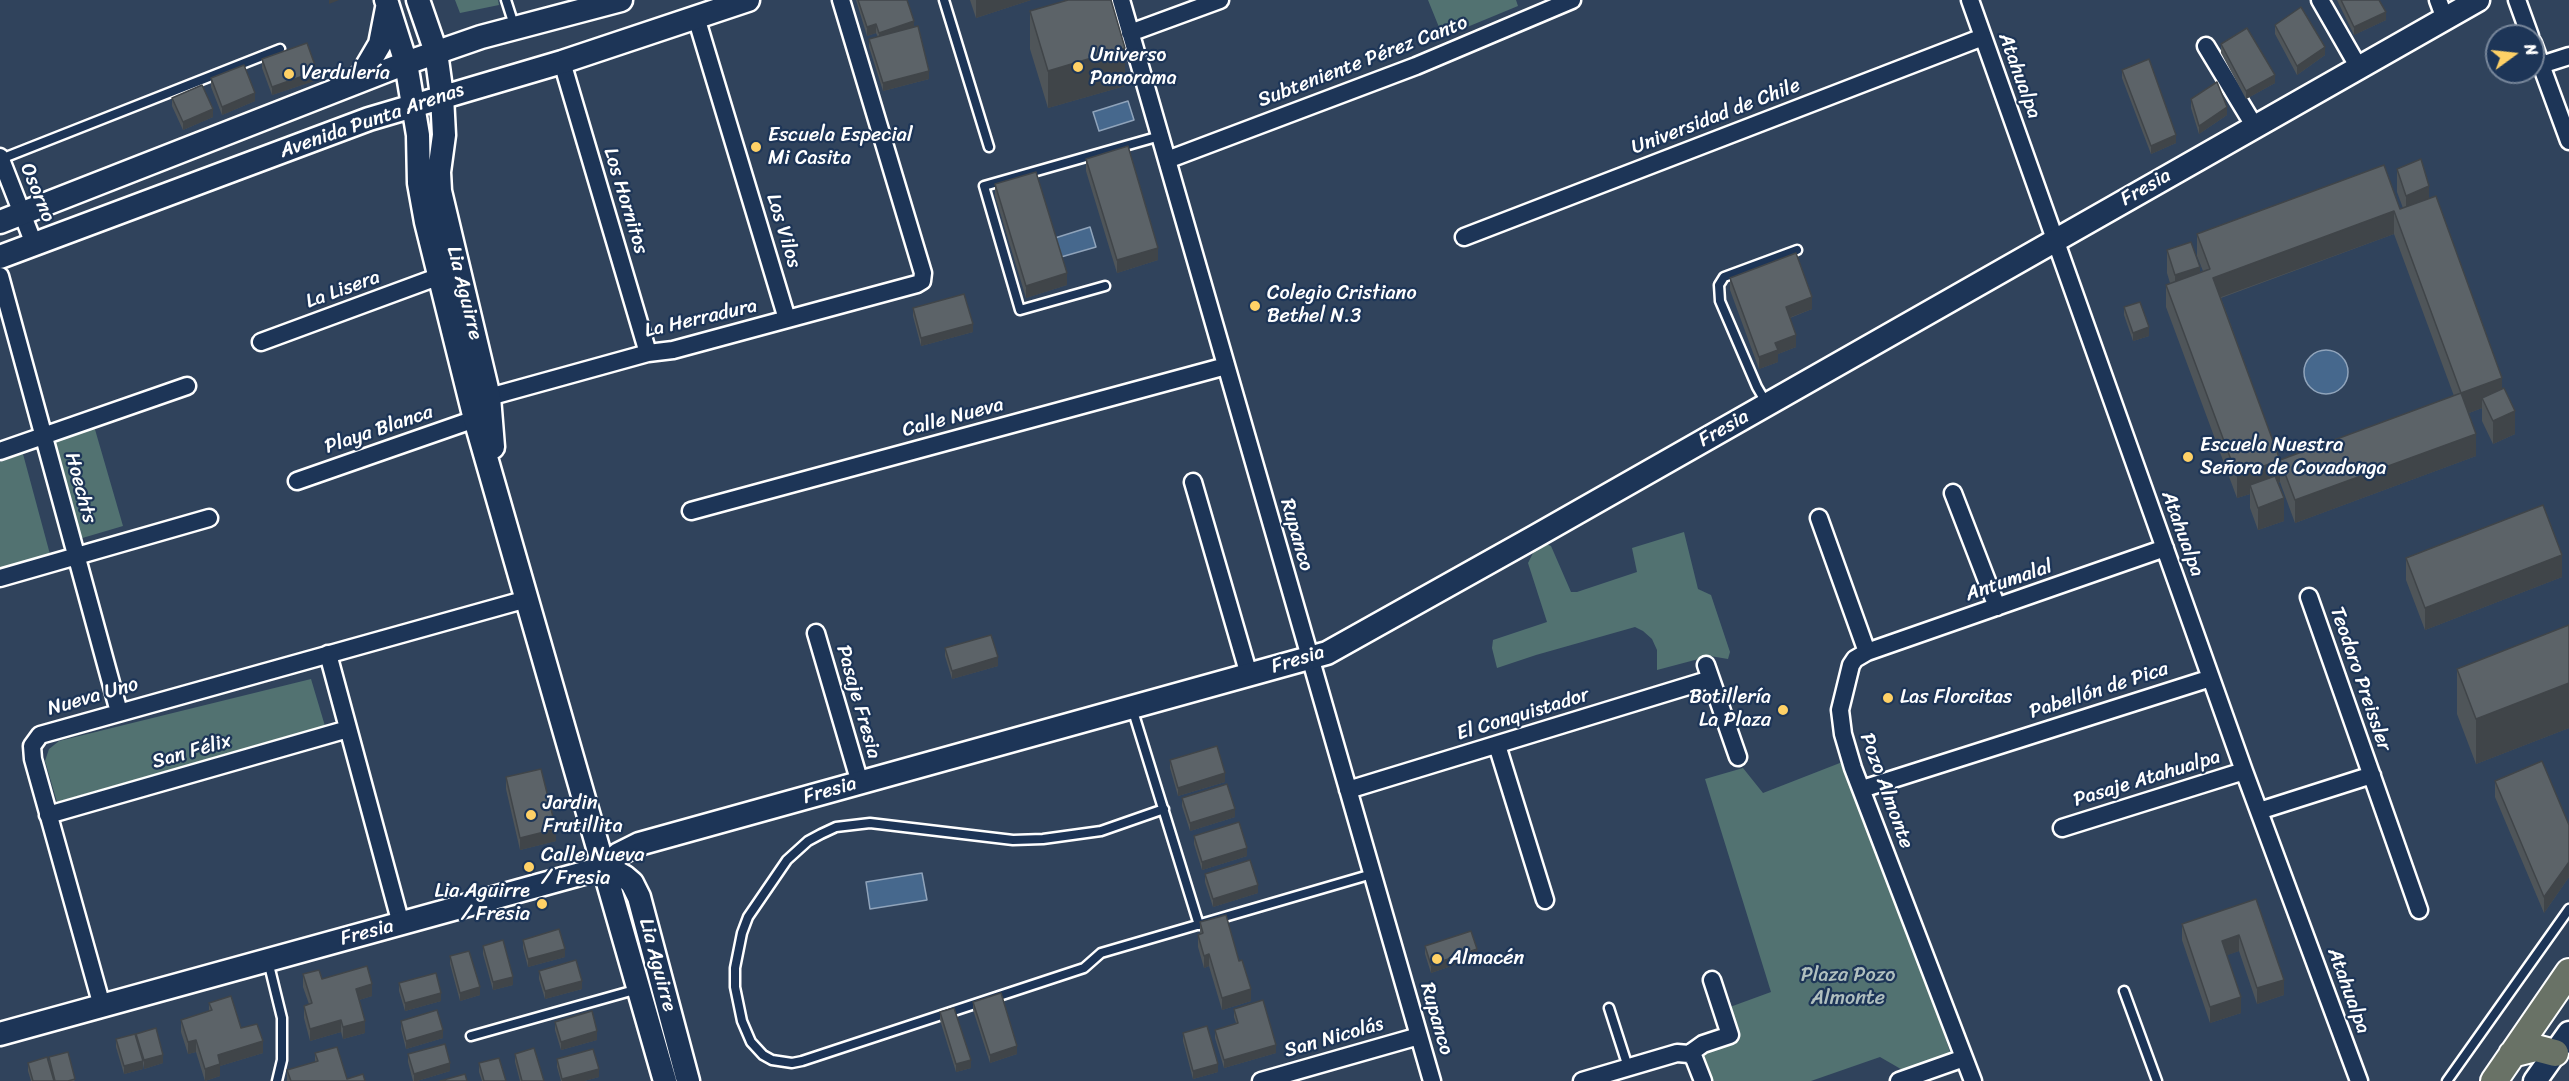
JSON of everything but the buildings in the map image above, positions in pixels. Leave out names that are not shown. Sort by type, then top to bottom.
[{"type":"main road","name":"Lia Aguirre","points":[[418,0],[435,52],[442,96],[444,135],[439,171],[440,190],[489,396],[497,490]]},
{"type":"main road","name":"Avenida Punta Arenas","points":[[0,222],[435,52],[621,0]]},
{"type":"main road","name":"Avenida Punta Arenas","points":[[0,257],[334,131],[442,96],[562,62],[748,0]]},
{"type":"main road","name":"Fresia","points":[[0,1035],[603,868],[619,854],[639,844],[1249,675],[1309,658],[1343,645],[2359,68],[2441,9],[2478,0]]},
{"type":"main road","name":"Lia Aguirre","points":[[387,2],[406,63],[418,135],[419,183],[475,419],[603,868],[619,872],[632,883],[636,890],[664,1081]]},
{"type":"main road","points":[[354,83],[363,73],[380,44],[387,2]]},
{"type":"main road","points":[[2494,1081],[2569,972]]},
{"type":"main road","name":"Lia Aguirre","points":[[651,990],[688,1081]]},
{"type":"main road","points":[[2512,1054],[2536,1048],[2564,1050]]},
{"type":"main road","points":[[2535,1081],[2564,1050]]},
{"type":"street","name":"La Herradura","points":[[489,396],[648,353],[673,350],[788,320],[922,281],[923,273],[842,0]]},
{"type":"street","points":[[1130,33],[1220,0]]},
{"type":"street","name":"Subteniente Pérez Canto","points":[[1167,160],[1462,48],[1572,0]]},
{"type":"street","name":"Atahualpa","points":[[1970,0],[2244,771],[2359,1081]]},
{"type":"street","points":[[2320,0],[2359,68]]},
{"type":"street","points":[[2517,0],[2526,24]]},
{"type":"street","name":"Rupanco","points":[[1120,7],[1130,33],[1167,160],[1432,1081]]},
{"type":"street","name":"Los Vilos","points":[[696,17],[788,320]]},
{"type":"street","name":"Universidad de Chile","points":[[1464,237],[1983,37]]},
{"type":"street","points":[[2206,46],[2255,127]]},
{"type":"street","points":[[2545,64],[2569,56]]},
{"type":"street","name":"Los Hornitos","points":[[562,62],[648,353]]},
{"type":"street","points":[[2545,76],[2569,141]]},
{"type":"street","name":"Osorno","points":[[1,158],[34,244]]},
{"type":"street","name":"Hoechts","points":[[0,276],[119,712]]},
{"type":"street","name":"La Lisera","points":[[261,342],[440,276]]},
{"type":"street","name":"Calle Nueva","points":[[691,511],[1226,366]]},
{"type":"street","points":[[0,451],[187,386]]},
{"type":"street","name":"Playa Blanca","points":[[297,482],[475,419]]},
{"type":"street","points":[[1192,482],[1249,675]]},
{"type":"street","points":[[1953,493],[1997,607]]},
{"type":"street","points":[[0,578],[209,518]]},
{"type":"street","points":[[1819,518],[1868,652]]},
{"type":"street","name":"Antumalal","points":[[1868,652],[2165,548]]},
{"type":"street","name":"Teodoro Preissler","points":[[2309,597],[2418,910]]},
{"type":"street","name":"Nueva Uno","points":[[102,1006],[33,759],[34,740],[47,732],[527,599]]},
{"type":"street","name":"Pasaje Fresia","points":[[816,633],[860,783]]},
{"type":"street","name":"Pozo Almonte","points":[[1868,652],[1851,664],[1840,710],[1844,734],[1862,789],[1973,1081]]},
{"type":"street","points":[[328,654],[401,924]]},
{"type":"street","name":"El Conquistador","points":[[1348,790],[1497,745],[1709,672],[1738,756]]},
{"type":"street","name":"Pabellón de Pica","points":[[1862,789],[2211,678]]},
{"type":"street","name":"San Félix","points":[[48,814],[348,729]]},
{"type":"street","points":[[1497,745],[1545,900]]},
{"type":"street","name":"Pasaje Atahualpa","points":[[2062,828],[2244,771]]},
{"type":"street","name":"Teodoro Preissler","points":[[2259,811],[2372,775]]},
{"type":"street","points":[[1582,1081],[1677,1053],[1689,1054],[1703,1044],[1730,1035],[1712,980]]},
{"type":"street","name":"San Nicolás","points":[[1261,1081],[1419,1036]]},
{"type":"street","points":[[1689,1054],[1697,1063],[1703,1081]]},
{"type":"street","points":[[1899,1081],[1964,1058]]},
{"type":"lane","points":[[506,0],[515,28]]},
{"type":"lane","points":[[944,0],[989,147]]},
{"type":"lane","points":[[1,158],[280,50]]},
{"type":"lane","points":[[1106,286],[1020,310],[984,186],[1160,136]]},
{"type":"lane","points":[[1767,404],[1757,387],[1720,301],[1719,285],[1724,277],[1797,250]]},
{"type":"lane","points":[[1132,707],[1199,925]]},
{"type":"lane","points":[[1164,809],[1101,831],[1043,839],[1013,840],[870,823],[845,825],[808,841],[787,860],[748,917],[740,940],[735,968],[736,997],[742,1021],[751,1042],[763,1055],[772,1060],[792,1063],[1084,968],[1101,953],[1372,874]]},
{"type":"lane","points":[[2447,1081],[2569,909]]},
{"type":"lane","points":[[268,960],[282,1018],[282,1060],[277,1081]]},
{"type":"lane","points":[[471,1036],[651,990]]},
{"type":"lane","points":[[2124,991],[2157,1081]]},
{"type":"lane","points":[[1609,1008],[1628,1068]]},
{"type":"green space","points":[[455,0],[498,0],[499,5],[460,13]]},
{"type":"green space","points":[[1428,0],[1516,0],[1518,6],[1443,37]]},
{"type":"green space","points":[[94,426],[123,526],[79,539],[50,439]]},
{"type":"green space","points":[[23,454],[51,558],[0,572],[0,462]]},
{"type":"green space","points":[[1684,532],[1698,589],[1711,595],[1730,652],[1728,659],[1710,656],[1657,670],[1657,650],[1652,639],[1635,627],[1497,668],[1492,648],[1493,640],[1547,622],[1528,563],[1534,551],[1546,544],[1551,546],[1571,592],[1577,592],[1637,572],[1632,548]]},
{"type":"green space","points":[[311,679],[325,726],[57,802],[45,761],[49,749],[59,741]]},
{"type":"green space","name":"Plaza Pozo Almonte","points":[[1845,761],[1924,974],[1951,1055],[1906,1072],[1880,1057],[1811,1081],[1710,1081],[1701,1053],[1740,1040],[1730,1007],[1771,992],[1705,779],[1743,768],[1763,793]]},
{"type":"water","points":[[1128,101],[1134,120],[1099,131],[1093,112]]},
{"type":"water","points":[[1090,227],[1096,247],[1061,257],[1055,238]]},
{"type":"water","points":[[2326,350],[2341,357],[2348,372],[2341,387],[2326,394],[2311,387],[2304,372],[2311,357]]},
{"type":"water","points":[[922,873],[927,900],[870,909],[866,882]]},
{"type":"place","name":"Universo Panorama","points":[[1078,67]]},
{"type":"place","name":"Verdulería","points":[[289,74]]},
{"type":"place","name":"Escuela Especial Mi Casita","points":[[756,147]]},
{"type":"place","name":"Colegio Cristiano Bethel N.3","points":[[1255,306]]},
{"type":"place","name":"Escuela Nuestra Señora de Covadonga","points":[[2188,457]]},
{"type":"place","name":"Las Florcitas","points":[[1888,698]]},
{"type":"place","name":"Botillería La Plaza","points":[[1783,710]]},
{"type":"place","name":"Jardin Frutillita","points":[[531,815]]},
{"type":"place","name":"Calle Nueva / Fresia","points":[[529,867]]},
{"type":"place","name":"Lia Aguirre / Fresia","points":[[542,904]]},
{"type":"place","name":"Almacén","points":[[1437,959]]}]
